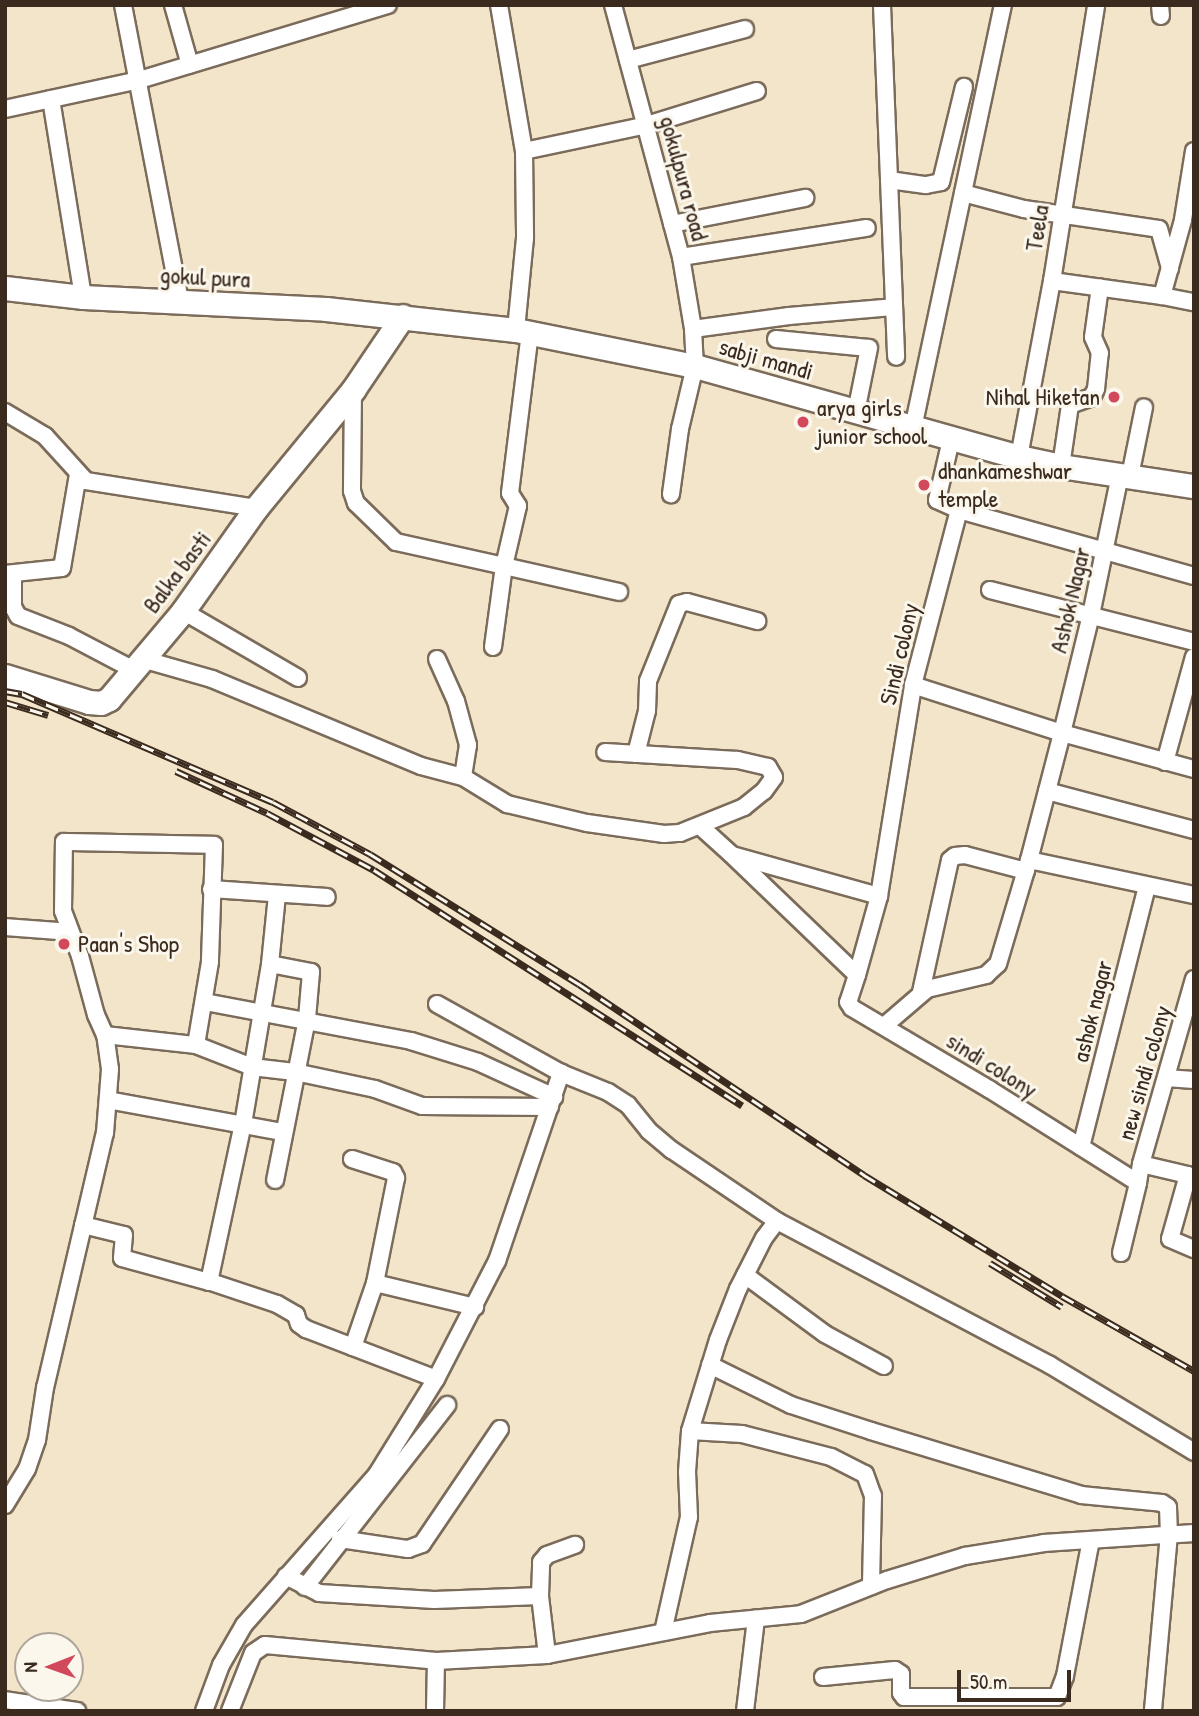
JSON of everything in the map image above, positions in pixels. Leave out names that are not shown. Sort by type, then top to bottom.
[{"type":"street","points":[[123,5],[180,301]]},
{"type":"street","points":[[173,5],[190,65]]},
{"type":"street","points":[[5,110],[139,80],[388,5]]},
{"type":"street","points":[[493,647],[504,566],[518,506],[510,493],[523,331],[526,238],[524,151],[499,5]]},
{"type":"street","name":"gokulpura road","points":[[613,5],[681,257],[693,328],[695,366],[680,429],[671,494]]},
{"type":"street","points":[[882,5],[895,357]]},
{"type":"street","points":[[913,428],[1003,5]]},
{"type":"street","name":"Teela","points":[[1019,457],[1052,281],[1096,5]]},
{"type":"street","points":[[628,60],[746,29]]},
{"type":"street","points":[[889,180],[926,186],[941,182],[964,87]]},
{"type":"street","points":[[524,151],[647,125],[757,91]]},
{"type":"street","points":[[51,99],[83,297]]},
{"type":"street","points":[[1162,296],[1188,222],[1194,151]]},
{"type":"street","points":[[963,193],[1024,209],[1161,230],[1170,268]]},
{"type":"street","points":[[672,224],[805,198]]},
{"type":"street","points":[[681,257],[867,228]]},
{"type":"street","points":[[1052,281],[1194,302]]},
{"type":"street","points":[[1061,466],[1070,405],[1092,397],[1096,389],[1100,353],[1093,337],[1100,287]]},
{"type":"street","name":"gokul pura","points":[[5,288],[83,297],[403,316]]},
{"type":"street","points":[[693,328],[893,307]]},
{"type":"street","name":"sabji mandi","points":[[403,316],[523,331],[695,366],[1019,457],[1194,486]]},
{"type":"street","name":"Balka basti","points":[[5,676],[89,702],[102,703],[109,699],[183,611],[256,508],[353,390],[403,316]]},
{"type":"street","points":[[776,339],[869,348],[856,412]]},
{"type":"street","points":[[353,390],[352,491],[356,503],[396,541],[619,592]]},
{"type":"street","name":"Ashok Nagar","points":[[884,1026],[921,992],[993,971],[1028,865],[1091,615],[1104,552],[1144,407]]},
{"type":"street","points":[[5,412],[45,436],[78,474],[89,482],[256,508]]},
{"type":"street","points":[[951,440],[937,500],[959,510],[1194,576]]},
{"type":"street","points":[[78,474],[62,568],[9,574],[13,607],[18,616],[138,664],[212,679],[421,766],[463,777],[507,804],[587,823],[664,834],[700,826],[753,802],[771,783],[772,770],[763,764],[605,752]]},
{"type":"street","name":"Sindi colony","points":[[857,975],[879,897],[913,685],[959,510]]},
{"type":"street","points":[[990,590],[1194,642]]},
{"type":"street","points":[[636,754],[646,711],[648,681],[679,604],[687,602],[757,621]]},
{"type":"street","points":[[183,611],[298,677]]},
{"type":"street","points":[[1165,762],[1188,703],[1194,657]]},
{"type":"street","points":[[437,659],[456,701],[468,745],[463,777]]},
{"type":"street","points":[[913,685],[1062,733],[1194,769]]},
{"type":"street","points":[[1047,791],[1194,830]]},
{"type":"street","points":[[700,826],[857,975]]},
{"type":"street","points":[[5,1505],[27,1469],[37,1440],[46,1388],[105,1133],[110,1069],[106,1035],[96,1016],[80,956],[63,911],[63,844],[66,841],[212,844],[211,962],[196,1045]]},
{"type":"street","points":[[723,847],[879,897]]},
{"type":"street","points":[[921,992],[950,860],[955,856],[1028,865],[1194,895]]},
{"type":"street","name":"ashok nagar","points":[[1081,1147],[1147,886]]},
{"type":"street","points":[[211,889],[327,897]]},
{"type":"street","points":[[208,1281],[243,1124],[270,964],[277,895]]},
{"type":"street","points":[[5,928],[70,932]]},
{"type":"street","points":[[270,964],[311,971],[307,1019],[275,1180]]},
{"type":"street","name":"sindi colony","points":[[857,975],[849,1006],[1138,1183]]},
{"type":"street","name":"new sindi colony","points":[[1194,979],[1188,1019],[1166,1078],[1142,1164],[1191,1176],[1170,1239],[1194,1249]]},
{"type":"street","points":[[205,1002],[307,1019],[411,1041],[478,1062],[552,1102]]},
{"type":"street","points":[[437,1004],[569,1076],[608,1092],[628,1105],[649,1131],[672,1150],[777,1222],[1050,1365],[1194,1452]]},
{"type":"street","points":[[106,1035],[196,1045],[252,1068],[295,1072],[375,1089],[422,1106],[552,1102]]},
{"type":"street","points":[[204,1711],[221,1665],[244,1625],[377,1474],[436,1379],[498,1261],[552,1102],[569,1076]]},
{"type":"street","points":[[1166,1078],[1194,1080]]},
{"type":"street","points":[[108,1100],[283,1132]]},
{"type":"street","points":[[352,1159],[396,1174],[374,1283],[353,1348]]},
{"type":"street","points":[[1121,1253],[1142,1164]]},
{"type":"street","points":[[1177,1213],[1194,1217]]},
{"type":"street","points":[[663,1632],[689,1517],[687,1472],[690,1431],[710,1364],[745,1275],[777,1222]]},
{"type":"street","points":[[83,1225],[124,1235],[122,1258],[208,1281],[277,1304],[296,1315],[299,1324],[306,1329],[436,1379]]},
{"type":"street","points":[[745,1275],[825,1334],[884,1366]]},
{"type":"street","points":[[374,1283],[475,1307]]},
{"type":"street","points":[[710,1364],[791,1405],[872,1432],[1081,1495],[1163,1503],[1170,1513],[1169,1534],[1153,1711]]},
{"type":"street","points":[[305,1587],[447,1405]]},
{"type":"street","points":[[340,1539],[408,1549],[422,1544],[500,1429]]},
{"type":"street","points":[[690,1431],[721,1431],[765,1440],[831,1457],[865,1474],[873,1496],[871,1586]]},
{"type":"street","points":[[230,1711],[253,1653],[265,1645],[436,1661],[547,1655],[663,1632],[801,1614],[871,1586],[965,1556],[1044,1543],[1194,1533]]},
{"type":"street","points":[[822,1677],[895,1670],[901,1674],[901,1693],[904,1696],[1057,1697],[1065,1676],[1091,1540]]},
{"type":"street","points":[[547,1655],[540,1596],[543,1558],[575,1545]]},
{"type":"street","points":[[286,1576],[318,1593],[435,1601],[540,1596]]},
{"type":"street","points":[[744,1711],[756,1619]]},
{"type":"street","points":[[435,1711],[436,1661]]},
{"type":"street","points":[[5,1700],[77,1711]]},
{"type":"railway","points":[[5,691],[22,694],[273,802],[370,854],[579,984],[864,1175],[1062,1296],[1194,1371]]},
{"type":"railway","points":[[5,702],[48,715]]},
{"type":"railway","points":[[176,771],[267,813],[374,870],[742,1105]]},
{"type":"railway","points":[[990,1263],[1062,1307]]},
{"type":"place","name":"Nihal Hiketan","points":[[1114,397]]},
{"type":"place","name":"arya girls junior school","points":[[803,422]]},
{"type":"place","name":"dhankameshwar temple","points":[[924,485]]},
{"type":"place","name":"Paan's Shop","points":[[64,944]]}]
